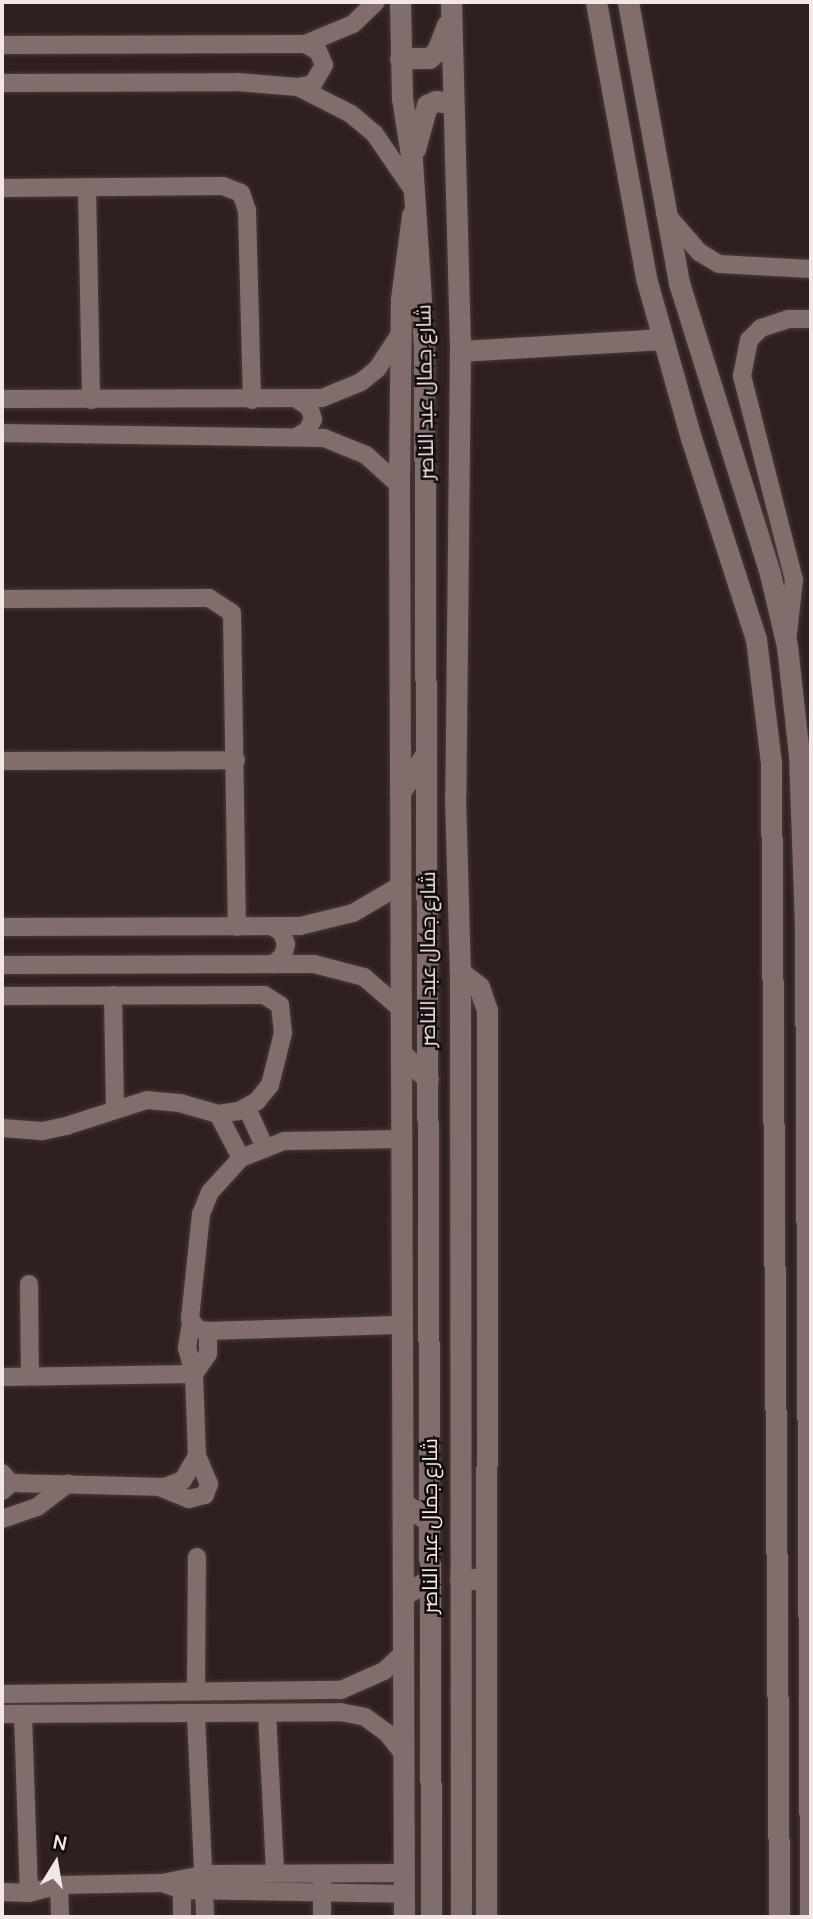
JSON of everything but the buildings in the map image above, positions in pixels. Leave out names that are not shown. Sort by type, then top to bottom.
[{"type":"main road","name":"شارع جمال عبد الناصر","points":[[400,2],[400,58],[412,161],[424,347],[430,1917]]},
{"type":"main road","points":[[596,2],[633,217],[662,339],[756,639],[771,763],[779,1917]]},
{"type":"main road","points":[[628,2],[664,213],[688,318],[762,545],[787,646],[804,812],[810,1917]]},
{"type":"main road","name":"شارع جمال عبد الناصر","points":[[451,7],[451,103],[460,351],[455,796],[460,972],[461,1917]]},
{"type":"main road","points":[[400,58],[419,61],[437,51],[451,7]]},
{"type":"main road","points":[[412,161],[428,106],[436,101],[451,103]]},
{"type":"main road","points":[[404,1917],[399,485],[400,334],[404,265],[413,193]]},
{"type":"main road","points":[[460,351],[662,339]]},
{"type":"main road","points":[[400,792],[426,754]]},
{"type":"main road","points":[[460,972],[479,987],[487,1010],[486,1917]]},
{"type":"main road","points":[[402,1054],[428,1079]]},
{"type":"main road","points":[[773,1059],[778,1068],[790,1071],[804,1062]]},
{"type":"main road","points":[[772,1117],[787,1106],[804,1118]]},
{"type":"main road","points":[[403,1503],[430,1522]]},
{"type":"main road","points":[[460,1579],[485,1579]]},
{"type":"main road","points":[[403,1595],[429,1580]]},
{"type":"street","points":[[2,46],[305,44],[353,24],[376,2]]},
{"type":"street","points":[[2,83],[237,82],[298,87],[313,84],[324,65],[318,51],[305,44]]},
{"type":"street","points":[[298,87],[351,114],[374,133],[413,193]]},
{"type":"street","points":[[2,188],[223,186],[241,192],[247,210],[252,400]]},
{"type":"street","points":[[87,187],[91,400]]},
{"type":"street","points":[[664,213],[699,252],[719,264],[811,270]]},
{"type":"street","points":[[787,646],[794,580],[742,376],[749,340],[761,328],[788,319],[811,319]]},
{"type":"street","points":[[2,399],[322,398],[361,382],[377,369],[400,334]]},
{"type":"street","points":[[296,436],[307,431],[313,419],[309,407],[298,400]]},
{"type":"street","points":[[2,433],[296,436],[346,445],[366,455],[399,485]]},
{"type":"street","points":[[2,598],[218,601],[235,622],[237,927]]},
{"type":"street","points":[[2,761],[236,760]]},
{"type":"street","points":[[2,927],[237,927],[327,922],[353,914],[401,885]]},
{"type":"street","points":[[272,926],[282,933],[286,944],[283,956],[273,964]]},
{"type":"street","points":[[2,965],[273,964],[339,968],[385,992],[402,1010]]},
{"type":"street","points":[[2,996],[258,994],[276,1000],[282,1010],[280,1052],[270,1085],[247,1108],[218,1114],[163,1100],[115,1108],[42,1130],[2,1128]]},
{"type":"street","points":[[113,995],[115,1108]]},
{"type":"street","points":[[247,1108],[264,1146]]},
{"type":"street","points":[[218,1114],[241,1158]]},
{"type":"street","points":[[156,1486],[200,1499],[209,1484],[197,1456],[194,1374],[188,1358],[201,1214],[210,1192],[241,1158],[264,1146],[284,1141],[403,1139]]},
{"type":"street","points":[[29,1284],[30,1376]]},
{"type":"street","points":[[191,1322],[208,1331],[403,1325]]},
{"type":"street","points":[[194,1374],[208,1354],[208,1331]]},
{"type":"street","points":[[2,1377],[194,1374]]},
{"type":"street","points":[[5,1482],[156,1486],[183,1480],[197,1456]]},
{"type":"street","points":[[2,1519],[37,1507],[68,1484]]},
{"type":"street","points":[[196,1691],[197,1557]]},
{"type":"street","points":[[2,1694],[319,1690],[361,1685],[403,1653]]},
{"type":"street","points":[[319,1690],[321,1713]]},
{"type":"street","points":[[267,1713],[275,1872]]},
{"type":"street","points":[[2,1714],[321,1713],[365,1717],[387,1733],[404,1755]]},
{"type":"street","points":[[23,1714],[29,1892]]},
{"type":"street","points":[[196,1715],[206,1882],[205,1917]]},
{"type":"street","points":[[2,1892],[29,1892],[59,1885],[206,1882],[275,1872],[404,1883]]},
{"type":"street","points":[[321,1874],[322,1917]]},
{"type":"street","points":[[206,1882],[322,1893],[404,1883]]},
{"type":"street","points":[[182,1883],[183,1917]]},
{"type":"street","points":[[59,1885],[60,1917]]}]
